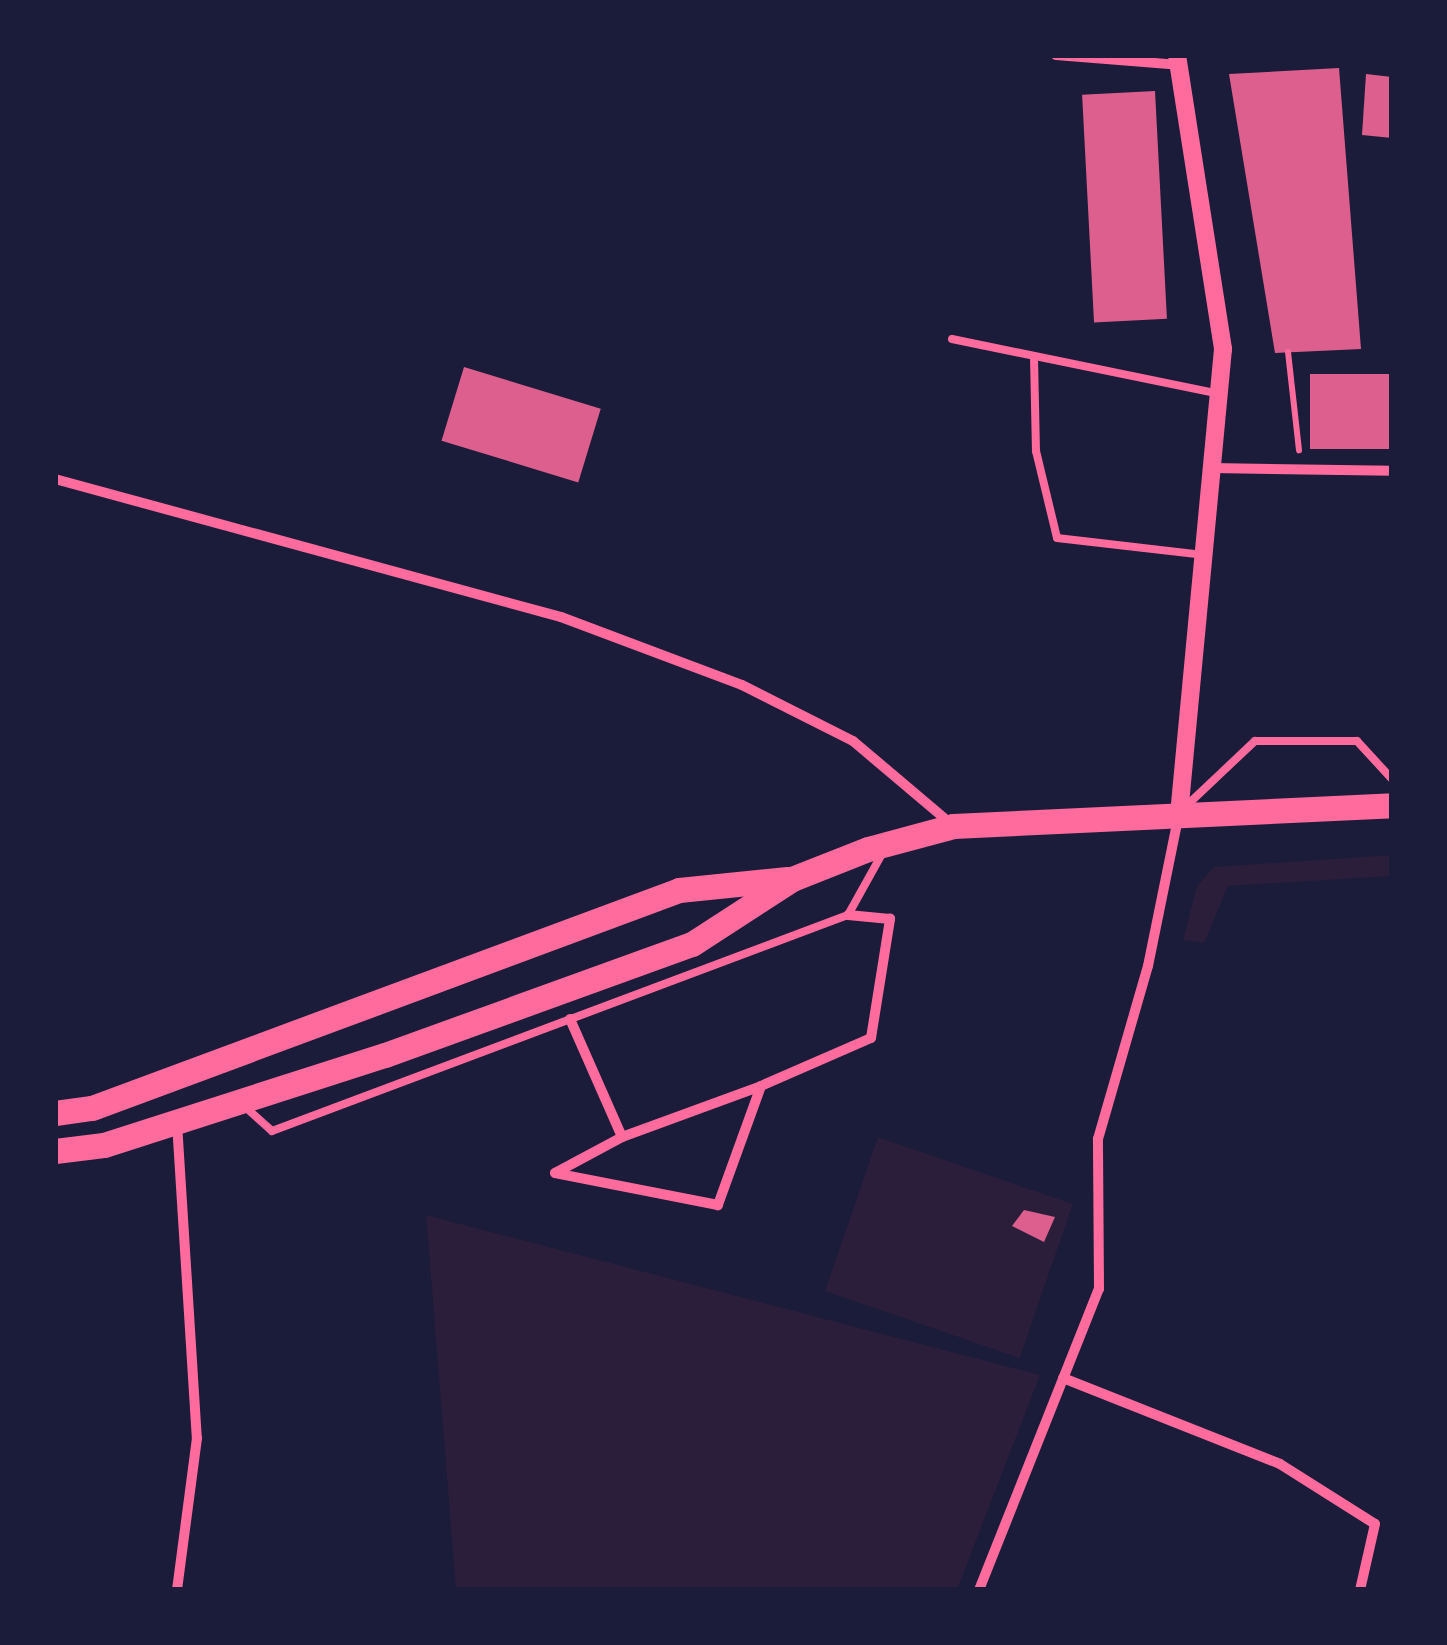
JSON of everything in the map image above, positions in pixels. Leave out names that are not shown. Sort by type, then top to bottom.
[{"type":"main road","points":[[55,1151],[104,1145],[240,1102],[692,944],[792,879],[888,843],[954,826],[1180,812],[1392,805]]},
{"type":"main road","points":[[55,1112],[92,1108],[679,890],[792,879]]},
{"type":"street","points":[[979,1590],[1099,1289],[1098,1139],[1148,966],[1180,812],[1223,349],[1178,60],[1056,55]]},
{"type":"street","points":[[1212,468],[1392,471]]},
{"type":"street","points":[[55,479],[561,617],[742,686],[853,742],[954,826]]},
{"type":"street","points":[[762,1086],[718,1205],[555,1173],[622,1137],[762,1086],[871,1038],[890,919],[848,915]]},
{"type":"street","points":[[570,1019],[622,1137]]},
{"type":"street","points":[[177,1122],[197,1438],[177,1590]]},
{"type":"street","points":[[1063,1378],[1280,1464],[1375,1524],[1360,1590]]},
{"type":"lane","points":[[952,339],[1218,394]]},
{"type":"lane","points":[[1034,356],[1036,451],[1056,538],[1203,556]]},
{"type":"lane","points":[[1180,812],[1255,741],[1358,741],[1392,779]]},
{"type":"lane","points":[[240,1102],[272,1131],[848,915],[888,843]]},
{"type":"path","points":[[1288,352],[1301,472]]},
{"type":"shaded area","points":[[1392,855],[1392,876],[1228,886],[1204,943],[1183,940],[1197,886],[1214,867]]},
{"type":"shaded area","points":[[878,1137],[1073,1204],[1020,1358],[825,1291]]},
{"type":"shaded area","points":[[426,1215],[1040,1375],[957,1590],[456,1590]]},
{"type":"building","points":[[1339,68],[1361,349],[1275,353],[1229,74]]},
{"type":"building","points":[[1366,74],[1392,77],[1392,138],[1362,135]]},
{"type":"building","points":[[1155,91],[1167,319],[1094,323],[1082,95]]},
{"type":"building","points":[[464,367],[601,409],[578,482],[441,441]]},
{"type":"building","points":[[1310,374],[1392,374],[1392,449],[1310,449]]},
{"type":"building","points":[[1024,1210],[1055,1217],[1044,1242],[1012,1226]]}]
